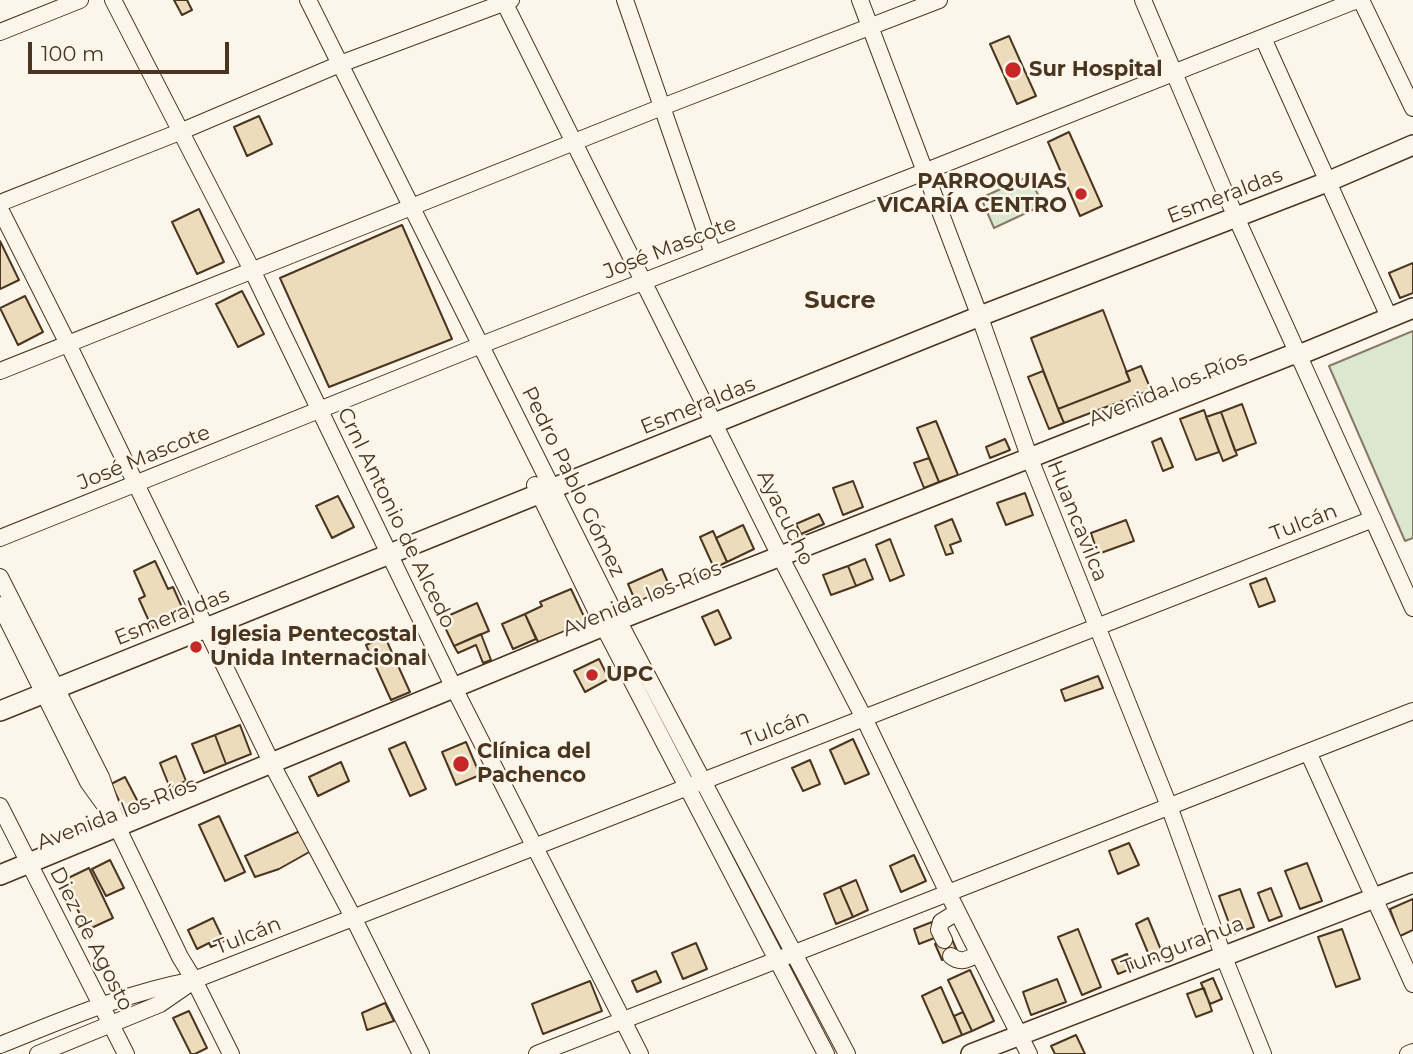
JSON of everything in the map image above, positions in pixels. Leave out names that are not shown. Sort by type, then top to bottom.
[{"type":"main road","name":"Esmeraldas","points":[[1324,177],[1413,134]]},
{"type":"main road","name":"Esmeraldas","points":[[0,699],[47,685],[978,312],[1234,211],[1413,145]]},
{"type":"main road","name":"Avenida los Ríos","points":[[0,884],[117,827],[275,769],[456,692],[1032,464],[1291,355],[1299,355],[1413,307]]},
{"type":"main road","name":"Esmeraldas","points":[[0,711],[47,685]]},
{"type":"main road","name":"Avenida los Ríos","points":[[0,875],[31,868]]},
{"type":"main road","name":"Tungurahua","points":[[971,1054],[1413,883]]},
{"type":"street","points":[[0,32],[80,0]]},
{"type":"street","name":"Crnl Antonio de Alcedo","points":[[113,0],[253,270],[456,692],[640,1054]]},
{"type":"street","name":"Pedro Pablo Gómez","points":[[309,0],[481,345],[545,487],[614,628],[695,783],[826,1054]]},
{"type":"street","points":[[625,0],[713,254]]},
{"type":"street","name":"Huancavilca","points":[[860,0],[978,312],[1032,464],[1169,806],[1223,955],[1263,1054]]},
{"type":"street","points":[[0,371],[410,206],[939,0]]},
{"type":"street","points":[[1143,0],[1234,211],[1413,608]]},
{"type":"street","points":[[1359,0],[1413,107]]},
{"type":"street","name":"José Mascote","points":[[0,538],[481,345],[1359,0]]},
{"type":"street","points":[[0,203],[182,131],[340,64],[506,1]]},
{"type":"street","name":"Ayacucho","points":[[506,1],[1029,1054]]},
{"type":"street","points":[[1263,38],[1389,317]]},
{"type":"street","points":[[0,209],[275,769],[421,1054]]},
{"type":"street","name":"Tulcán","points":[[38,1054],[153,988],[194,980],[1373,519]]},
{"type":"street","points":[[0,577],[47,685]]},
{"type":"street","points":[[0,605],[101,777],[117,827],[231,1054]]},
{"type":"street","points":[[537,1054],[1413,710]]},
{"type":"street","points":[[1308,752],[1413,984]]},
{"type":"street","name":"Pedro Pablo Gómez","points":[[695,783],[795,953],[847,1054]]},
{"type":"street","name":"Diez de Agosto","points":[[0,806],[127,1054]]},
{"type":"street","points":[[944,940],[939,930],[941,922],[957,912]]},
{"type":"street","points":[[951,956],[957,961],[963,961],[978,954]]},
{"type":"street","name":"Tulcán","points":[[0,1045],[106,1015],[160,1004],[194,980]]},
{"type":"street","points":[[6,1054],[106,1015]]},
{"type":"street","points":[[1408,1054],[1413,1052]]},
{"type":"green space","points":[[1029,176],[1043,205],[994,228],[981,198]]},
{"type":"green space","points":[[1413,331],[1413,538],[1405,541],[1329,366]]},
{"type":"building","points":[[174,0],[187,0],[192,10],[182,15]]},
{"type":"building","name":"Sur Hospital","points":[[1009,36],[1036,96],[1017,104],[990,44]]},
{"type":"building","points":[[259,116],[272,144],[247,156],[234,127]]},
{"type":"building","points":[[1069,132],[1102,206],[1080,216],[1048,142]]},
{"type":"building","points":[[199,209],[224,262],[197,274],[172,222]]},
{"type":"building","points":[[402,225],[452,339],[329,387],[280,278]]},
{"type":"building","points":[[0,241],[19,280],[0,289]]},
{"type":"building","points":[[1413,263],[1413,293],[1400,298],[1389,273]]},
{"type":"building","points":[[242,291],[264,334],[238,347],[216,304]]},
{"type":"building","points":[[25,296],[43,332],[18,345],[0,308]]},
{"type":"building","points":[[1103,310],[1130,381],[1058,409],[1031,338]]},
{"type":"building","points":[[1141,366],[1151,390],[1064,423],[1058,409],[1130,381],[1126,372]]},
{"type":"building","points":[[1043,371],[1064,423],[1049,429],[1028,377]]},
{"type":"building","points":[[1242,404],[1256,443],[1235,451],[1221,412]]},
{"type":"building","points":[[1204,410],[1219,452],[1196,460],[1180,419]]},
{"type":"building","points":[[1221,412],[1237,455],[1223,461],[1206,417]]},
{"type":"building","points":[[936,421],[958,475],[939,482],[917,428]]},
{"type":"building","points":[[1161,438],[1173,467],[1163,471],[1152,442]]},
{"type":"building","points":[[1005,439],[1010,450],[990,458],[986,447]]},
{"type":"building","points":[[929,458],[939,482],[924,488],[914,463]]},
{"type":"building","points":[[853,481],[863,507],[843,515],[833,488]]},
{"type":"building","points":[[1025,493],[1033,515],[1006,525],[997,503]]},
{"type":"building","points":[[338,496],[354,527],[332,538],[316,506]]},
{"type":"building","points":[[819,514],[824,524],[801,534],[796,524]]},
{"type":"building","points":[[952,519],[961,541],[950,545],[953,553],[946,555],[935,526]]},
{"type":"building","points":[[1126,520],[1134,541],[1098,554],[1091,533]]},
{"type":"building","points":[[743,525],[754,549],[727,562],[716,538]]},
{"type":"building","points":[[713,531],[727,562],[714,568],[700,537]]},
{"type":"building","points":[[890,539],[904,575],[890,581],[876,545]]},
{"type":"building","points":[[865,559],[873,579],[856,586],[848,566]]},
{"type":"building","points":[[155,561],[168,589],[173,587],[185,614],[152,628],[139,599],[145,596],[134,571]]},
{"type":"building","points":[[848,566],[856,586],[831,595],[823,575]]},
{"type":"building","points":[[662,569],[672,592],[638,607],[628,584]]},
{"type":"building","points":[[1266,578],[1275,601],[1259,607],[1250,584]]},
{"type":"building","points":[[571,589],[587,623],[539,644],[525,614],[542,606],[540,602]]},
{"type":"building","points":[[477,603],[489,631],[454,646],[441,619]]},
{"type":"building","points":[[718,610],[731,638],[715,645],[702,617]]},
{"type":"building","points":[[525,614],[536,639],[513,649],[502,624]]},
{"type":"building","points":[[481,634],[491,660],[483,663],[476,645],[458,653],[454,646]]},
{"type":"building","points":[[385,637],[410,692],[391,700],[366,645]]},
{"type":"building","name":"UPC","points":[[599,659],[609,679],[585,692],[574,671]]},
{"type":"building","points":[[1098,676],[1103,688],[1065,701],[1061,690]]},
{"type":"building","points":[[240,725],[251,754],[226,764],[215,735]]},
{"type":"building","points":[[215,735],[226,764],[204,773],[192,744]]},
{"type":"building","points":[[853,739],[869,774],[845,784],[830,750]]},
{"type":"building","points":[[405,742],[426,789],[410,796],[389,749]]},
{"type":"building","name":"Clínica del Pachenco","points":[[466,742],[480,775],[456,785],[442,752]]},
{"type":"building","points":[[176,756],[186,781],[170,788],[160,763]]},
{"type":"building","points":[[810,760],[820,784],[803,791],[792,768]]},
{"type":"building","points":[[341,762],[349,781],[318,796],[309,777]]},
{"type":"building","points":[[125,777],[138,802],[123,809],[111,784]]},
{"type":"building","points":[[219,816],[245,872],[225,881],[199,825]]},
{"type":"building","points":[[300,831],[311,851],[279,869],[255,877],[245,856]]},
{"type":"building","points":[[1129,843],[1139,865],[1118,874],[1109,851]]},
{"type":"building","points":[[914,855],[926,881],[901,892],[890,866]]},
{"type":"building","points":[[110,860],[124,888],[106,896],[92,869]]},
{"type":"building","points":[[1307,863],[1322,901],[1300,909],[1285,871]]},
{"type":"building","points":[[89,868],[113,918],[87,930],[64,880]]},
{"type":"building","points":[[856,880],[868,910],[853,917],[840,887]]},
{"type":"building","points":[[840,887],[853,917],[836,924],[824,894]]},
{"type":"building","points":[[1271,888],[1282,916],[1269,921],[1258,893]]},
{"type":"building","points":[[1240,889],[1254,927],[1233,934],[1219,896]]},
{"type":"building","points":[[1413,899],[1413,930],[1400,936],[1390,909]]},
{"type":"building","points":[[213,918],[224,941],[211,947],[209,943],[197,949],[188,930]]},
{"type":"building","points":[[1148,918],[1163,955],[1151,960],[1136,924]]},
{"type":"building","points":[[932,922],[937,937],[919,944],[914,929]]},
{"type":"building","points":[[1078,929],[1101,987],[1082,995],[1058,937]]},
{"type":"building","points":[[1342,929],[1360,979],[1336,987],[1318,937]]},
{"type":"building","points":[[951,937],[958,953],[942,960],[935,944]]},
{"type":"building","points":[[696,943],[707,969],[683,979],[672,953]]},
{"type":"building","points":[[1127,954],[1133,968],[1118,974],[1112,960]]},
{"type":"building","points":[[970,970],[994,1021],[972,1031],[948,980]]},
{"type":"building","points":[[656,971],[661,982],[637,992],[632,981]]},
{"type":"building","points":[[1213,978],[1222,999],[1210,1004],[1201,983]]},
{"type":"building","points":[[1057,979],[1066,1002],[1031,1015],[1023,992]]},
{"type":"building","points":[[590,981],[602,1011],[543,1034],[532,1004]]},
{"type":"building","points":[[941,987],[962,1035],[943,1043],[922,996]]},
{"type":"building","points":[[1204,988],[1212,1011],[1196,1017],[1187,994]]},
{"type":"building","points":[[385,1003],[394,1021],[367,1030],[362,1013]]},
{"type":"building","points":[[189,1011],[207,1048],[195,1054],[191,1054],[173,1018]]},
{"type":"building","points":[[963,1012],[972,1031],[962,1035],[954,1016]]},
{"type":"building","points":[[1076,1035],[1085,1054],[1055,1054],[1051,1046]]},
{"type":"place","name":"Sur Hospital","points":[[1013,70]]},
{"type":"place","name":"PARROQUIAS VICARÍA CENTRO","points":[[1081,194]]},
{"type":"place","name":"Iglesia Pentecostal Unida Internacional","points":[[196,647]]},
{"type":"place","name":"UPC","points":[[592,675]]},
{"type":"place","name":"Clínica del Pachenco","points":[[461,764]]},
{"type":"district","name":"Sucre","points":[[840,301]]}]
